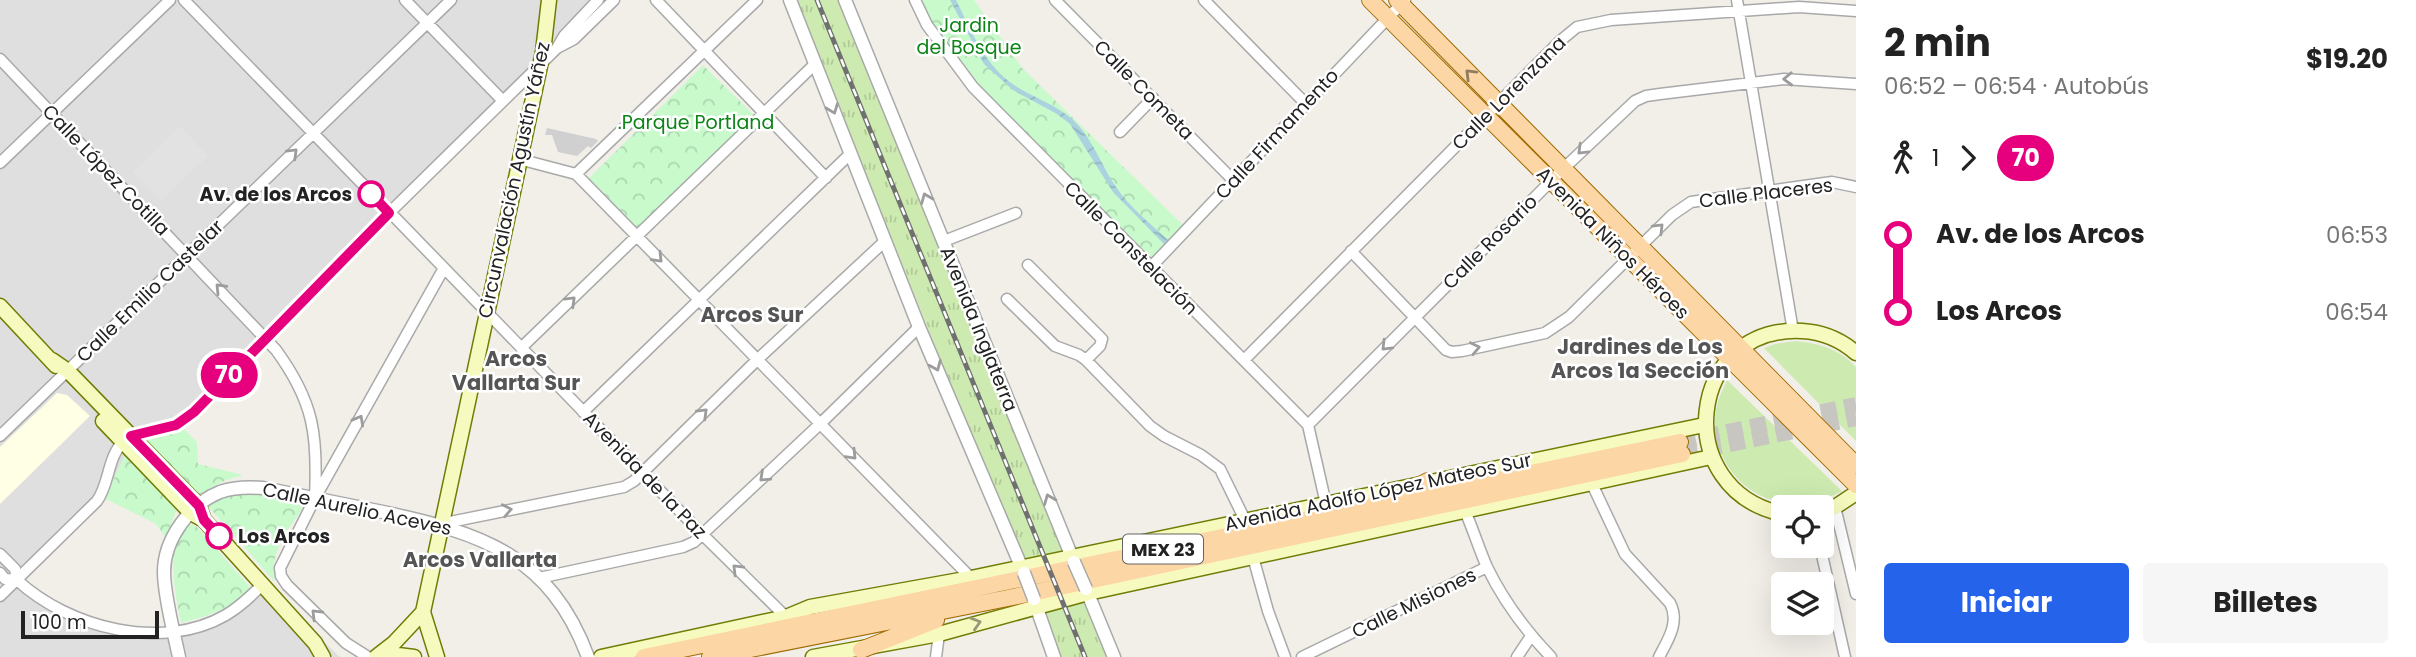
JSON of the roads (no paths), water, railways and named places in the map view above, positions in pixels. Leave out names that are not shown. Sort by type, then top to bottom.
[{"type":"main road","name":"Circunvalación Agustín Yáñez","points":[[423,612],[541,65],[549,0]]},
{"type":"main road","name":"Avenida Niños Héroes","points":[[1370,0],[1551,181],[1634,252]]},
{"type":"main road","name":"Avenida Niños Héroes","points":[[1401,1],[1563,169],[1634,252],[1735,354],[1856,485]]},
{"type":"main road","points":[[0,306],[198,513],[263,584],[323,657]]},
{"type":"main road","points":[[1771,510],[1752,503],[1735,491],[1718,471],[1711,457],[1704,425],[1706,404],[1713,383],[1735,354],[1766,336],[1793,331],[1825,335],[1856,353]]},
{"type":"main road","points":[[1735,354],[1856,465]]},
{"type":"main road","name":"Avenida Adolfo López Mateos Sur","points":[[601,657],[786,617],[810,607],[1023,570],[1428,481],[1704,425]]},
{"type":"main road","name":"Avenida Adolfo López Mateos Sur","points":[[710,657],[970,606],[1382,511],[1681,448]]},
{"type":"main road","name":"Avenida Adolfo López Mateos Sur","points":[[813,657],[939,634],[1035,602],[1711,457]]},
{"type":"main road","points":[[1382,511],[1428,481]]},
{"type":"main road","points":[[1834,506],[1856,493]]},
{"type":"main road","points":[[1382,511],[1441,516]]},
{"type":"main road","name":"Avenida Adolfo López Mateos Sur","points":[[645,657],[947,593],[1382,511]]},
{"type":"main road","points":[[786,617],[902,597],[947,593]]},
{"type":"main road","points":[[861,649],[970,606]]},
{"type":"main road","points":[[379,657],[423,612],[438,657]]},
{"type":"main road","points":[[379,657],[414,657]]},
{"type":"street","points":[[0,163],[170,0]]},
{"type":"street","name":"Avenida de la Paz","points":[[184,0],[642,473],[786,617]]},
{"type":"street","points":[[405,0],[503,101]]},
{"type":"street","name":"Calle Emilio Castelar","points":[[0,436],[451,0]]},
{"type":"street","points":[[0,596],[97,501],[103,492],[112,458],[127,439],[176,425],[184,420],[389,213],[541,65],[598,0]]},
{"type":"street","points":[[557,48],[573,39],[614,0]]},
{"type":"street","points":[[656,0],[826,178]]},
{"type":"street","points":[[576,174],[757,0]]},
{"type":"street","points":[[790,0],[919,327],[1023,570],[1054,657]]},
{"type":"street","name":"Avenida Inglaterra","points":[[845,0],[1114,657]]},
{"type":"street","name":"Calle Constelación","points":[[915,0],[927,25],[973,87],[1308,425]]},
{"type":"street","name":"Calle Cometa","points":[[1055,0],[1233,180]]},
{"type":"street","points":[[1204,0],[1305,103]]},
{"type":"street","name":"Calle Firmamento","points":[[1150,268],[1401,1]]},
{"type":"street","points":[[1738,5],[1793,331]]},
{"type":"street","name":"Calle Lorenzana","points":[[1244,360],[1560,41],[1577,27],[1589,23],[1738,5],[1856,11]]},
{"type":"street","name":"Calle López Cotilla","points":[[0,59],[267,338],[293,373],[306,400],[317,456],[315,498]]},
{"type":"street","points":[[521,348],[815,64]]},
{"type":"street","name":"Calle Rosario","points":[[1308,425],[1563,169],[1635,101],[1660,94],[1784,79],[1856,84]]},
{"type":"street","points":[[1120,132],[1153,97]]},
{"type":"street","points":[[583,412],[850,154]]},
{"type":"street","points":[[519,159],[576,174],[971,578]]},
{"type":"street","name":"Calle Placeres","points":[[1351,251],[1446,350],[1452,352],[1545,333],[1569,317],[1672,215],[1691,202],[1832,182],[1856,187]]},
{"type":"street","points":[[944,242],[1016,214]]},
{"type":"street","points":[[440,524],[624,487],[634,481],[758,359],[885,241]]},
{"type":"street","points":[[1028,265],[1100,336],[1102,343],[1082,358]]},
{"type":"street","points":[[369,657],[346,643],[287,585],[281,576],[280,568],[315,498],[443,268]]},
{"type":"street","points":[[1007,299],[1055,346],[1082,358],[1150,426],[1220,469],[1245,520]]},
{"type":"street","points":[[539,578],[683,547],[703,535],[919,327]]},
{"type":"street","points":[[1308,425],[1326,503]]},
{"type":"street","points":[[1591,484],[1625,554],[1674,610],[1673,626],[1659,657]]},
{"type":"street","name":"Calle Aurelio Aceves","points":[[198,513],[220,492],[240,487],[262,488],[440,524],[494,545],[539,578],[571,619],[588,657]]},
{"type":"street","points":[[1465,511],[1488,567],[1508,603],[1531,636],[1551,657]]},
{"type":"street","points":[[179,657],[164,572],[171,540],[177,530],[198,513]]},
{"type":"street","points":[[1834,527],[1856,594]]},
{"type":"street","points":[[0,554],[15,569],[17,580]]},
{"type":"street","points":[[1253,557],[1268,611],[1285,657]]},
{"type":"street","points":[[1823,558],[1845,657]]},
{"type":"street","name":"Calle Misiones","points":[[1302,657],[1488,567]]},
{"type":"street","points":[[0,573],[5,579],[17,580],[50,605],[88,622],[128,630],[174,631],[192,628],[225,616],[263,584]]},
{"type":"street","points":[[936,657],[939,634]]},
{"type":"street","points":[[1517,657],[1531,636]]},
{"type":"water","points":[[950,0],[956,0],[980,48],[1006,79],[1059,110],[1079,126],[1121,194],[1168,240],[1165,245],[1113,192],[1070,124],[1013,90],[984,64]]},
{"type":"tunnel","points":[[1680,442],[1856,405]]},
{"type":"tunnel","points":[[1682,454],[1856,418]]},
{"type":"railway","points":[[817,0],[1085,657]]},
{"type":"place","name":"Av. de los Arcos","points":[[371,194]]},
{"type":"place","name":"Los Arcos","points":[[219,536]]},
{"type":"district","name":"Arcos Sur","points":[[752,314]]},
{"type":"district","name":"Jardines de Los Arcos 1a Sección","points":[[1640,358]]},
{"type":"district","name":"Arcos Vallarta Sur","points":[[516,370]]},
{"type":"district","name":"Arcos Vallarta","points":[[480,559]]},
{"type":"park label","name":"Jardin del Bosque","points":[[969,36]]},
{"type":"park label","name":".Parque Portland","points":[[696,122]]}]
